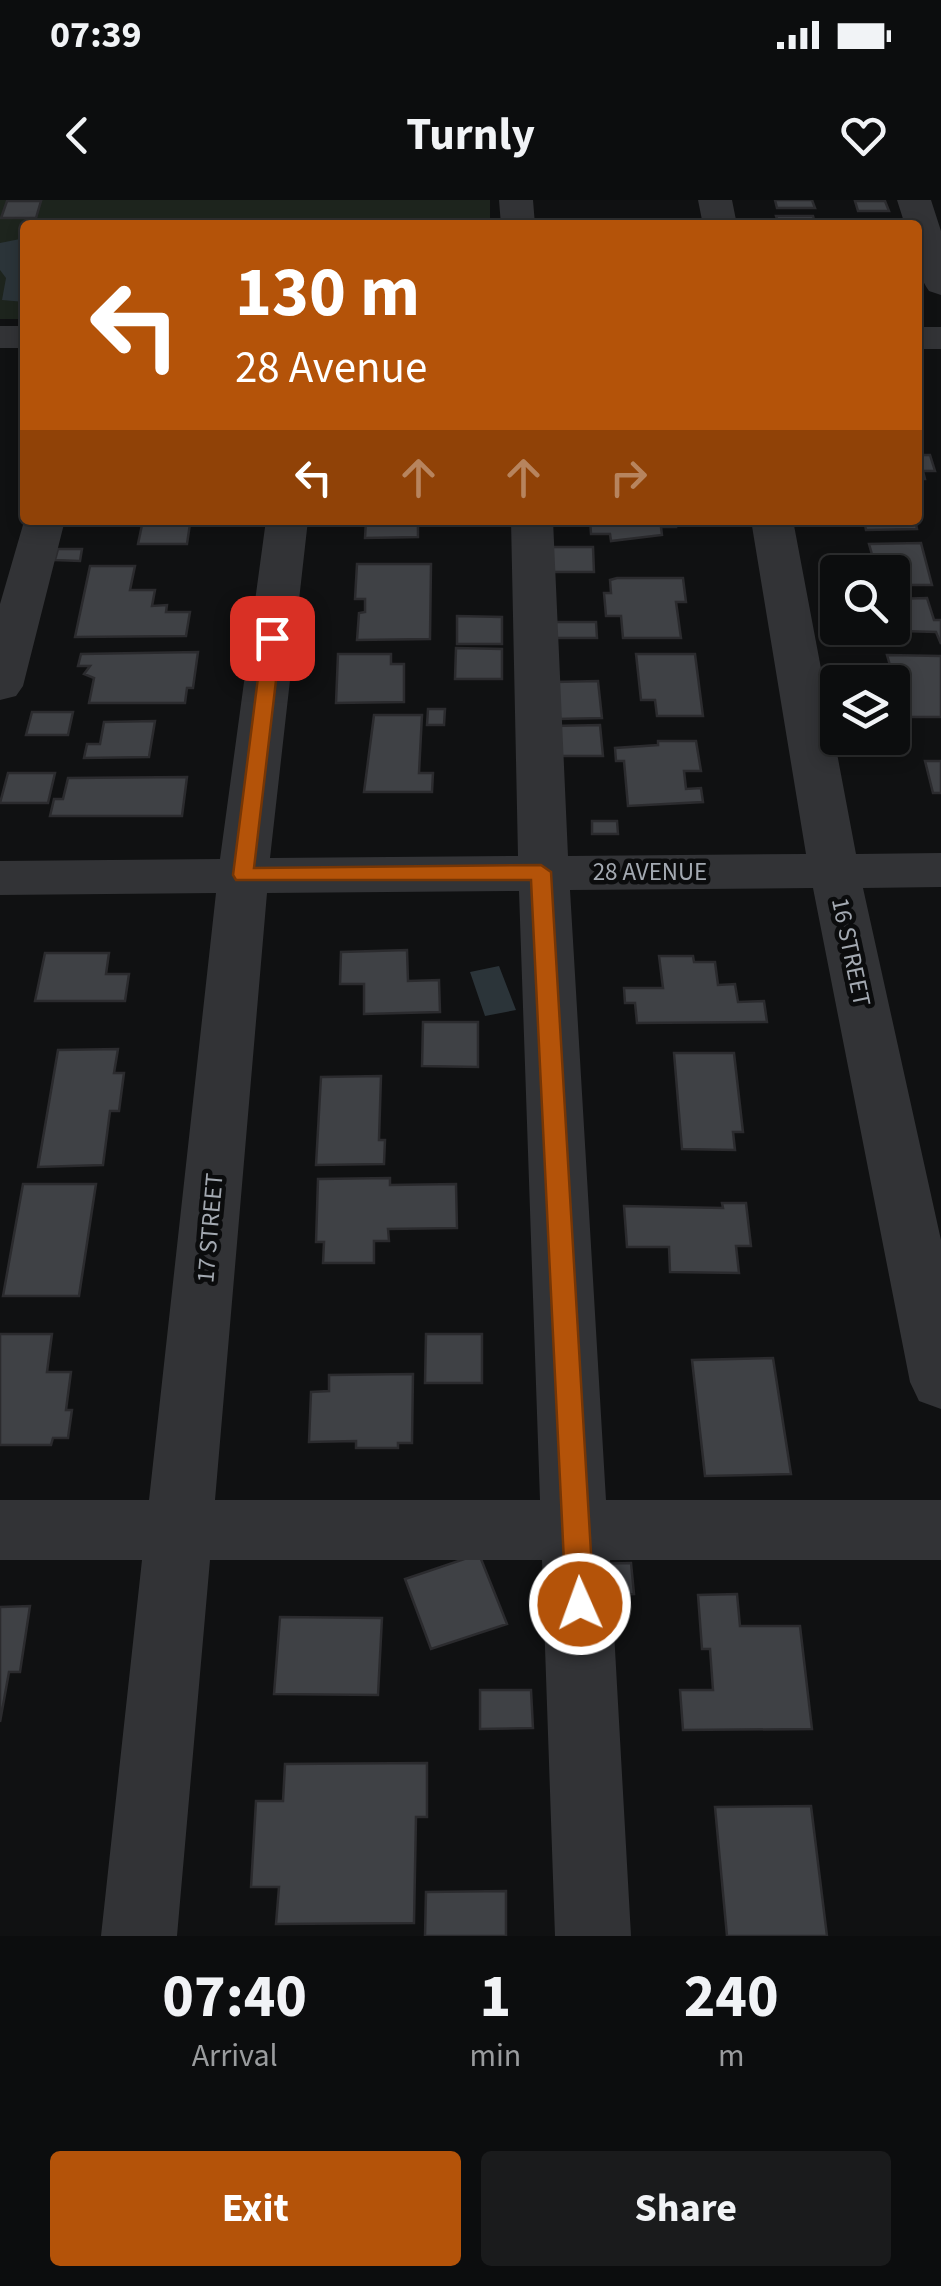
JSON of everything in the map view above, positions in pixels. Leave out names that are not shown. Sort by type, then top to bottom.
[{"type":"street","points":[[922,225],[941,284]]},
{"type":"street","points":[[0,686],[43,525]]},
{"type":"street","name":"17 STREET","points":[[139,1936],[243,875],[286,525]]},
{"type":"street","points":[[532,525],[541,872],[577,1530],[594,1936]]},
{"type":"street","name":"16 STREET","points":[[773,525],[834,870],[941,1382]]},
{"type":"street","name":"28 AVENUE","points":[[0,878],[941,870]]},
{"type":"street","points":[[0,1530],[941,1530]]},
{"type":"shaded area","points":[[0,200],[490,200],[490,220],[20,220],[20,319],[0,319]]},
{"type":"shaded area","points":[[20,239],[20,302],[2,300],[6,278],[0,270],[0,243]]},
{"type":"shaded area","points":[[499,966],[516,1010],[485,1016],[470,972]]},
{"type":"building","points":[[775,200],[812,200],[815,208],[777,208]]},
{"type":"building","points":[[7,201],[41,201],[36,218],[1,218]]},
{"type":"building","points":[[855,201],[885,201],[889,211],[858,211]]},
{"type":"building","points":[[776,216],[813,216],[814,220],[777,220]]},
{"type":"building","points":[[922,455],[930,455],[935,471],[923,471],[922,479]]},
{"type":"building","points":[[142,525],[190,525],[187,544],[138,544]]},
{"type":"building","points":[[366,525],[418,525],[418,537],[365,538]]},
{"type":"building","points":[[590,525],[676,527],[661,527],[662,535],[611,541],[610,534],[591,534]]},
{"type":"building","points":[[865,525],[916,525],[917,529],[866,530]]},
{"type":"building","points":[[921,543],[932,585],[910,585],[910,555],[872,555],[869,544]]},
{"type":"building","points":[[546,547],[593,547],[594,572],[547,572]]},
{"type":"building","points":[[58,549],[82,549],[80,561],[55,560]]},
{"type":"building","points":[[357,564],[431,564],[430,639],[357,640],[359,613],[365,612],[365,599],[355,599]]},
{"type":"building","points":[[90,566],[135,566],[130,590],[155,590],[152,606],[167,605],[166,612],[190,612],[186,636],[75,637]]},
{"type":"building","points":[[683,578],[686,602],[676,602],[681,638],[623,638],[621,616],[606,616],[604,593],[611,593],[610,580]]},
{"type":"building","points":[[910,598],[927,598],[934,620],[941,620],[941,644],[936,632],[910,631]]},
{"type":"building","points":[[457,616],[502,617],[502,644],[457,644]]},
{"type":"building","points":[[552,622],[596,622],[597,638],[553,638]]},
{"type":"building","points":[[456,648],[502,649],[502,679],[455,679]]},
{"type":"building","points":[[198,652],[193,688],[187,688],[185,703],[89,703],[94,678],[84,674],[90,666],[78,666],[81,654]]},
{"type":"building","points":[[338,654],[391,654],[391,664],[404,664],[404,702],[336,703]]},
{"type":"building","points":[[636,654],[695,654],[703,716],[657,716],[655,700],[641,700]]},
{"type":"building","points":[[887,655],[941,656],[941,717],[910,717],[910,665],[890,665]]},
{"type":"building","points":[[598,681],[602,718],[557,719],[554,682]]},
{"type":"building","points":[[428,709],[445,709],[444,725],[427,725]]},
{"type":"building","points":[[32,712],[73,712],[68,735],[26,735]]},
{"type":"building","points":[[374,715],[422,715],[419,773],[433,773],[432,792],[364,792]]},
{"type":"building","points":[[155,721],[149,757],[84,758],[87,744],[100,744],[104,722]]},
{"type":"building","points":[[600,725],[603,756],[554,756],[552,726]]},
{"type":"building","points":[[658,741],[696,741],[701,771],[684,771],[686,789],[701,788],[703,802],[628,806],[624,761],[616,761],[615,748],[658,745]]},
{"type":"building","points":[[925,761],[941,761],[941,793],[933,793]]},
{"type":"building","points":[[8,773],[55,773],[48,803],[0,803]]},
{"type":"building","points":[[187,777],[182,816],[50,816],[54,799],[63,799],[68,778]]},
{"type":"building","points":[[592,821],[617,821],[618,834],[592,834]]},
{"type":"building","points":[[407,950],[408,981],[439,980],[440,1012],[364,1014],[364,984],[340,984],[341,952]]},
{"type":"building","points":[[45,953],[109,953],[106,974],[129,974],[125,1001],[35,1001]]},
{"type":"building","points":[[659,956],[693,956],[694,962],[715,962],[718,985],[735,984],[738,1002],[764,1001],[767,1022],[637,1023],[635,1003],[625,1003],[624,988],[663,988]]},
{"type":"building","points":[[423,1022],[478,1022],[478,1067],[422,1066]]},
{"type":"building","points":[[118,1049],[114,1073],[124,1073],[119,1111],[110,1111],[103,1165],[38,1167],[58,1050]]},
{"type":"building","points":[[674,1053],[734,1053],[743,1132],[733,1132],[735,1150],[682,1149]]},
{"type":"building","points":[[381,1076],[379,1140],[385,1140],[384,1164],[316,1165],[321,1077]]},
{"type":"building","points":[[390,1178],[390,1185],[456,1184],[457,1228],[388,1229],[389,1241],[374,1241],[374,1263],[323,1263],[324,1242],[316,1242],[318,1179]]},
{"type":"building","points":[[23,1184],[96,1184],[79,1296],[3,1296]]},
{"type":"building","points":[[722,1203],[746,1203],[751,1246],[736,1246],[739,1273],[670,1272],[669,1247],[627,1247],[624,1206],[723,1208]]},
{"type":"building","points":[[0,1334],[52,1334],[47,1372],[71,1372],[66,1410],[72,1410],[68,1438],[53,1438],[51,1445],[0,1445]]},
{"type":"building","points":[[426,1334],[482,1334],[482,1383],[425,1383]]},
{"type":"building","points":[[773,1358],[791,1474],[705,1476],[692,1360]]},
{"type":"building","points":[[413,1374],[412,1443],[398,1443],[398,1448],[356,1448],[356,1441],[309,1442],[311,1392],[329,1391],[329,1375]]},
{"type":"building","points":[[479,1554],[507,1624],[431,1649],[405,1579]]},
{"type":"building","points":[[631,1563],[634,1594],[593,1596],[590,1564]]},
{"type":"building","points":[[737,1594],[740,1626],[800,1626],[812,1729],[683,1730],[680,1690],[713,1690],[710,1649],[702,1649],[698,1595]]},
{"type":"building","points":[[30,1606],[20,1672],[9,1672],[0,1722],[0,1607]]},
{"type":"building","points":[[280,1617],[382,1618],[378,1695],[274,1694]]},
{"type":"building","points":[[480,1690],[531,1690],[533,1728],[480,1729]]},
{"type":"building","points":[[427,1763],[427,1817],[416,1817],[414,1923],[276,1924],[279,1887],[251,1887],[256,1801],[283,1801],[285,1764]]},
{"type":"building","points":[[811,1806],[827,1936],[727,1936],[715,1807]]},
{"type":"building","points":[[506,1891],[506,1936],[425,1936],[426,1892]]},
{"type":"route","points":[[272,638],[243,875],[541,872],[580,1604]]}]
